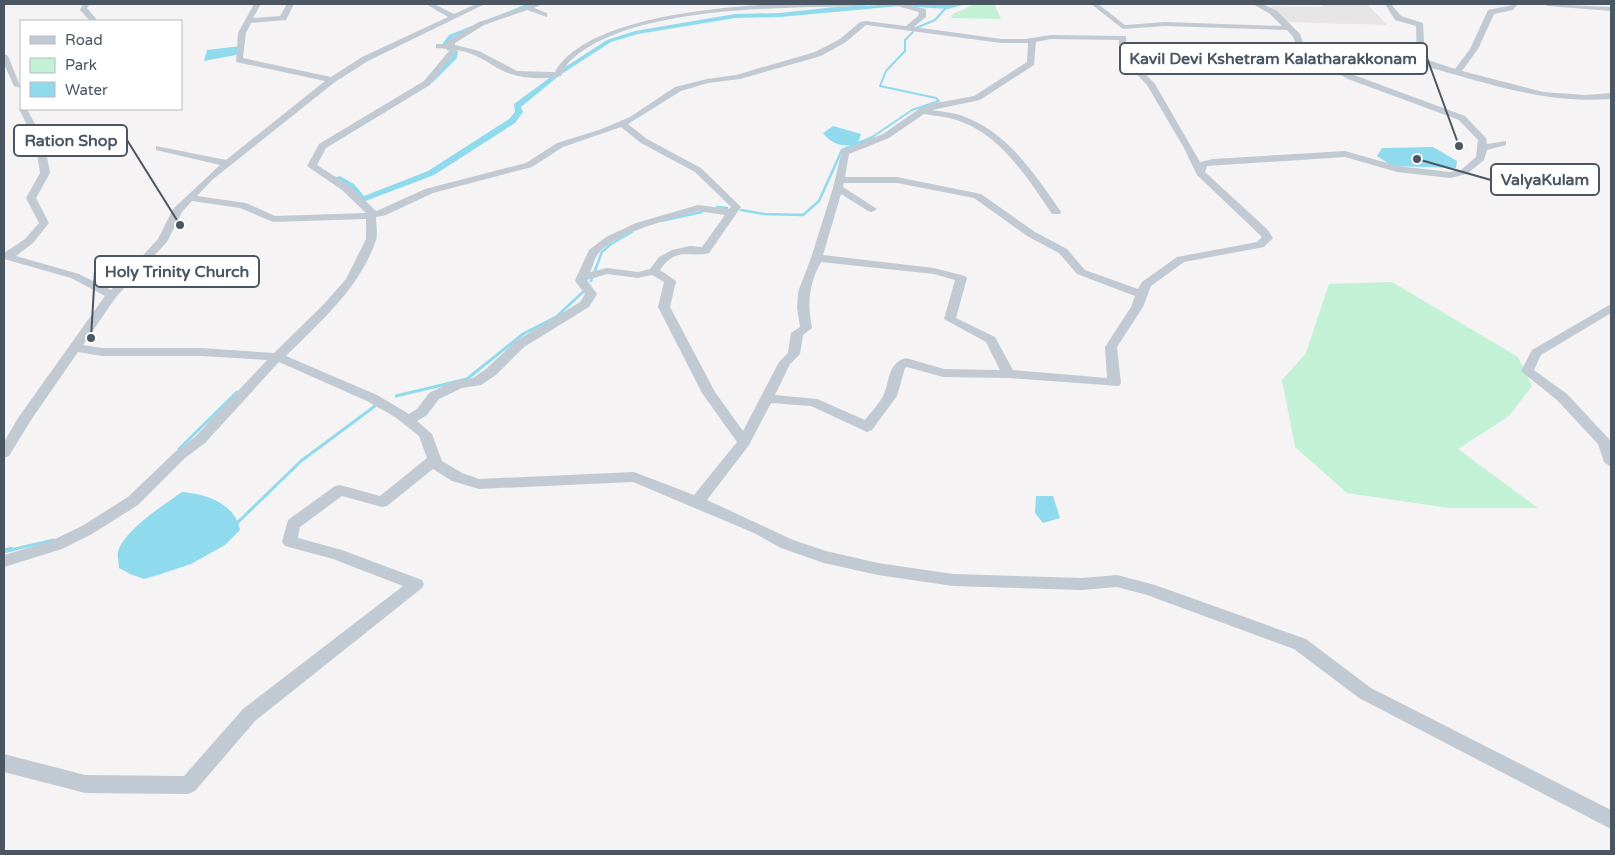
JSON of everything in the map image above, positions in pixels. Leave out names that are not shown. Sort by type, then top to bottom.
[{"type":"street","points":[[88,4],[84,8],[93,20]]},
{"type":"street","points":[[257,4],[242,33],[239,60],[332,80]]},
{"type":"street","points":[[248,21],[284,18],[290,4]]},
{"type":"street","points":[[429,4],[454,16]]},
{"type":"street","points":[[4,453],[112,295],[163,240],[177,211],[226,162],[332,80],[366,59],[481,4]]},
{"type":"street","points":[[4,561],[56,545],[87,530],[133,501],[180,455],[200,440],[250,384],[352,280],[371,239],[371,210],[346,188],[312,166],[316,154],[330,140],[427,83],[453,51],[451,42],[466,32],[539,4]]},
{"type":"street","points":[[439,46],[475,51],[509,70],[540,76],[558,74],[568,58],[588,44],[633,26],[719,11],[864,4]]},
{"type":"street","points":[[893,4],[923,11],[922,17],[907,29]]},
{"type":"street","points":[[1094,4],[1123,27],[1165,24],[1288,28]]},
{"type":"street","points":[[1200,173],[1203,164],[1213,162],[1345,154],[1397,169],[1450,174],[1464,172],[1481,158],[1483,140],[1462,118],[1351,77],[1302,50],[1297,36],[1273,12],[1257,4]]},
{"type":"street","points":[[1388,4],[1398,18],[1420,24],[1421,60],[1435,67],[1543,95],[1584,98],[1611,96]]},
{"type":"street","points":[[1456,73],[1474,49],[1491,12],[1510,8],[1515,4]]},
{"type":"street","points":[[1548,4],[1611,9]]},
{"type":"street","points":[[528,8],[544,14]]},
{"type":"street","points":[[189,198],[242,205],[274,219],[382,213],[428,191],[529,166],[560,145],[622,124],[642,114],[678,89],[707,81],[737,77],[818,54],[828,46],[845,39],[860,25],[872,24],[1001,41],[1051,37],[1123,38]]},
{"type":"street","points":[[766,398],[812,402],[827,407],[867,427],[890,396],[899,366],[906,362],[943,373],[1008,374],[1114,383],[1111,347],[1137,307],[1146,284],[1181,259],[1260,245],[1268,238],[1263,231],[1200,173],[1189,148],[1162,107],[1151,84],[1123,55],[1123,27]]},
{"type":"street","points":[[697,502],[744,442],[785,362],[794,354],[796,333],[806,328],[801,308],[805,279],[817,258],[845,152],[886,136],[922,111],[934,106],[977,98],[1031,63],[1032,40]]},
{"type":"street","points":[[4,56],[19,91]]},
{"type":"street","points":[[4,80],[19,91]]},
{"type":"street","points":[[6,256],[29,241],[44,223],[31,198],[45,173],[39,139],[24,116],[23,110]]},
{"type":"street","points":[[922,111],[968,120],[988,134],[1026,169],[1056,212]]},
{"type":"street","points":[[582,278],[606,271],[638,275],[654,271],[660,261],[676,252],[693,248],[705,251],[736,207],[698,170],[644,141],[622,124]]},
{"type":"street","points":[[1482,148],[1503,143]]},
{"type":"street","points":[[159,148],[226,162]]},
{"type":"street","points":[[838,184],[897,180],[977,196],[1031,234],[1063,252],[1081,272],[1142,295]]},
{"type":"street","points":[[838,184],[872,208]]},
{"type":"street","points":[[408,420],[422,412],[434,396],[459,384],[476,382],[491,372],[520,344],[585,304],[591,294],[581,281],[582,278],[594,252],[610,239],[640,225],[698,208],[732,212]]},
{"type":"street","points":[[6,256],[75,276],[112,295]]},
{"type":"street","points":[[817,258],[934,271],[961,278],[950,319],[991,340],[1008,374]]},
{"type":"street","points":[[654,271],[670,281],[664,307],[709,393],[744,442]]},
{"type":"street","points":[[1611,308],[1536,353],[1527,371],[1562,397],[1604,442],[1611,462]]},
{"type":"street","points":[[74,348],[102,352],[201,352],[278,357],[372,398],[408,420],[425,434],[436,464],[446,471],[479,484],[634,477],[658,485],[759,529],[788,544],[824,557],[878,569],[952,580],[1082,584],[1117,581],[1149,589],[1300,644],[1365,693],[1611,820]]},
{"type":"street","points":[[4,763],[86,784],[188,785],[249,715],[416,584],[336,554],[290,542],[293,524],[340,490],[382,502],[435,459]]},
{"type":"shaded area","points":[[1321,4],[1368,5],[1387,25],[1287,22],[1270,6],[1323,7]]},
{"type":"green space","points":[[975,4],[994,4],[1001,19],[951,18],[953,14]]},
{"type":"green space","points":[[1392,282],[1518,357],[1532,386],[1509,416],[1458,449],[1538,508],[1449,508],[1347,493],[1295,447],[1282,380],[1306,353],[1329,284]]},
{"type":"water","points":[[241,46],[236,55],[204,61],[207,50]]},
{"type":"water","points":[[833,126],[861,134],[858,143],[843,145],[834,143],[823,133]]},
{"type":"water","points":[[1433,147],[1457,161],[1456,168],[1392,166],[1377,156],[1382,148]]},
{"type":"water","points":[[182,492],[210,498],[226,507],[237,521],[240,530],[225,545],[191,564],[161,574],[144,579],[119,568],[118,552],[128,535]]},
{"type":"water","points":[[1036,496],[1053,496],[1060,518],[1043,523],[1035,513]]},
{"type":"waterway","points":[[449,49],[446,43],[451,36],[532,4]]},
{"type":"waterway","points":[[901,5],[948,7],[963,4]]},
{"type":"waterway","points":[[337,178],[351,186],[363,200],[431,173],[512,121],[519,112],[517,106],[558,74],[609,41],[637,32],[735,16],[780,15],[835,9],[897,6]]},
{"type":"waterway","points":[[916,28],[935,20],[945,9]]},
{"type":"waterway","points":[[872,138],[912,110],[939,101],[936,98],[880,86],[886,71],[905,51],[905,40],[913,32]]},
{"type":"waterway","points":[[430,82],[455,57],[455,51]]},
{"type":"waterway","points":[[741,210],[764,214],[803,215],[819,201],[842,150],[872,138]]},
{"type":"waterway","points":[[717,207],[727,208]]},
{"type":"waterway","points":[[661,221],[702,212]]},
{"type":"waterway","points":[[591,281],[602,252],[611,244],[632,232]]},
{"type":"waterway","points":[[556,317],[583,292]]},
{"type":"waterway","points":[[396,396],[467,379],[523,334],[558,316]]},
{"type":"waterway","points":[[179,449],[237,392]]},
{"type":"waterway","points":[[235,525],[301,461],[375,406]]},
{"type":"waterway","points":[[6,551],[54,540]]},
{"type":"waterway","points":[[4,551],[11,549]]},
{"type":"place","name":"Kavil Devi Kshetram Kalatharakkonam","points":[[1459,146]]},
{"type":"place","name":"ValyaKulam","points":[[1417,159]]},
{"type":"place","name":"Ration Shop","points":[[180,225]]},
{"type":"place","name":"Holy Trinity Church","points":[[91,338]]}]
